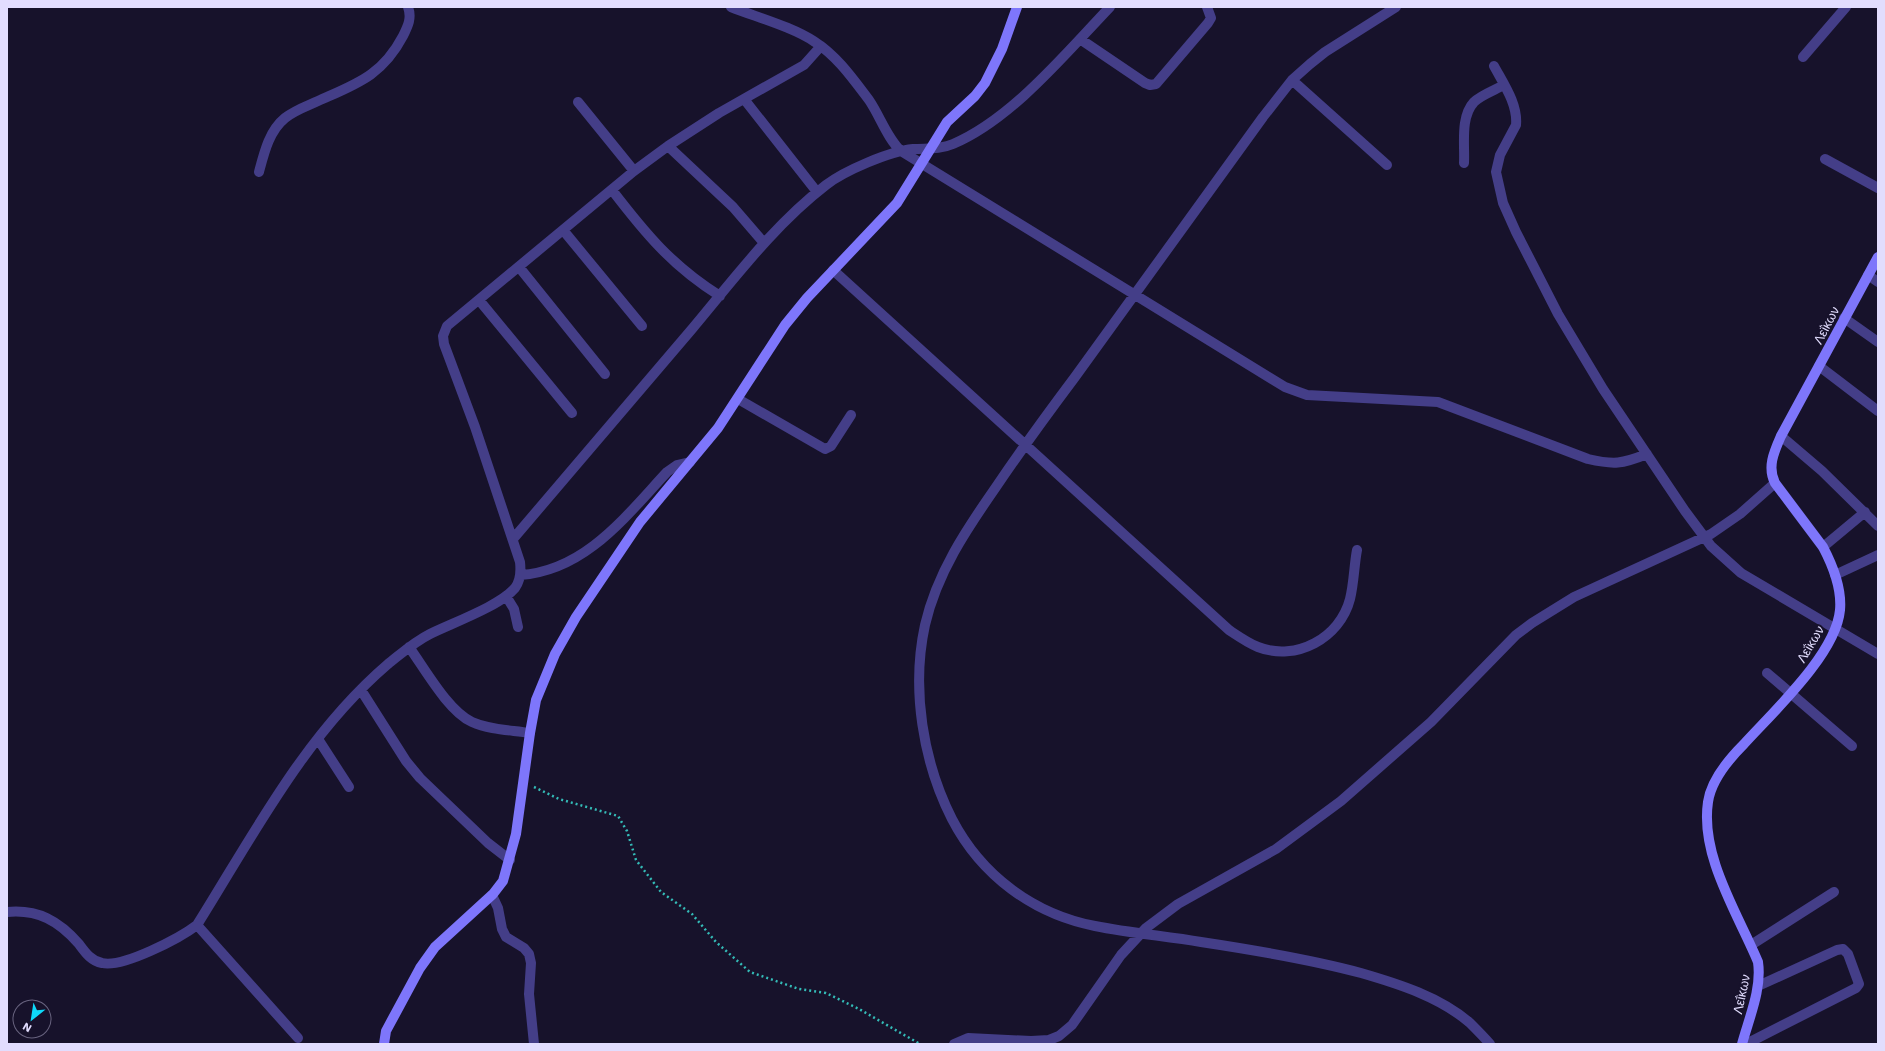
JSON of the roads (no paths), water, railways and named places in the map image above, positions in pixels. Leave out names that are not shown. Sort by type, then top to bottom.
[{"type":"street","points":[[259,172],[271,137],[285,118],[310,104],[364,80],[382,66],[407,28],[410,16],[408,7]]},
{"type":"street","points":[[730,7],[806,36],[821,46],[833,57],[870,102],[894,143],[901,151],[1135,294],[1285,388],[1307,395],[1438,402],[1588,459],[1609,464],[1628,462],[1647,454]]},
{"type":"street","points":[[384,1044],[386,1031],[420,968],[435,947],[492,895],[503,882],[510,860],[520,814],[530,733],[539,692],[563,639],[628,539],[651,507],[690,462],[738,399],[785,325],[833,270],[897,203],[947,122],[975,96],[985,83],[1002,49],[1017,7]]},
{"type":"street","points":[[513,539],[764,243],[817,192],[845,173],[901,151],[913,149],[930,150],[956,143],[1002,113],[1033,88],[1110,7]]},
{"type":"street","points":[[1080,39],[1145,83],[1150,85],[1156,84],[1208,23],[1210,12],[1207,7]]},
{"type":"street","points":[[1396,7],[1325,52],[1292,80],[1262,117],[1024,446],[954,549],[936,590],[922,641],[920,674],[922,720],[930,759],[939,791],[956,826],[977,857],[1008,887],[1025,900],[1054,914],[1091,926],[1202,942],[1297,958],[1330,965],[1395,983],[1424,995],[1449,1009],[1470,1023],[1490,1044]]},
{"type":"street","points":[[1802,57],[1846,7]]},
{"type":"street","points":[[7,912],[20,911],[42,915],[58,923],[69,932],[89,957],[102,963],[118,962],[152,950],[184,934],[197,925],[294,769],[361,690],[409,647],[428,635],[506,596],[514,589],[520,575],[520,562],[475,426],[444,344],[443,336],[447,326],[634,171],[668,146],[744,98],[804,65],[821,46]]},
{"type":"street","points":[[1494,66],[1512,102],[1516,119],[1516,125],[1496,166],[1497,179],[1504,203],[1516,232],[1558,314],[1603,390],[1704,538],[1715,550],[1741,573],[1878,654]]},
{"type":"street","points":[[1292,80],[1387,165]]},
{"type":"street","points":[[1464,163],[1465,123],[1468,111],[1475,102],[1504,85]]},
{"type":"street","points":[[744,98],[817,192]]},
{"type":"street","points":[[578,102],[634,171]]},
{"type":"street","points":[[668,146],[733,207],[764,243]]},
{"type":"street","points":[[1825,159],[1878,188]]},
{"type":"street","points":[[612,190],[661,250],[688,274],[720,296]]},
{"type":"street","points":[[563,230],[642,326]]},
{"type":"street","name":"Λεΐκων","points":[[1742,1044],[1758,986],[1760,972],[1758,962],[1728,897],[1716,864],[1707,827],[1708,800],[1716,781],[1726,764],[1791,694],[1822,652],[1839,616],[1840,602],[1835,575],[1823,547],[1775,483],[1772,478],[1771,464],[1781,436],[1878,256]]},
{"type":"street","points":[[519,267],[605,374]]},
{"type":"street","points":[[833,270],[1024,446],[1229,630],[1258,647],[1280,652],[1297,651],[1315,644],[1325,638],[1340,620],[1350,600],[1357,550]]},
{"type":"street","points":[[1868,275],[1878,282]]},
{"type":"street","points":[[479,300],[572,413]]},
{"type":"street","points":[[1844,318],[1878,342]]},
{"type":"street","points":[[1819,366],[1878,411]]},
{"type":"street","points":[[738,399],[824,449],[831,446],[851,415]]},
{"type":"street","points":[[1781,436],[1822,471],[1878,526]]},
{"type":"street","points":[[520,575],[550,570],[563,565],[596,544],[617,526],[667,472],[677,465],[690,462]]},
{"type":"street","points":[[954,1044],[968,1038],[1042,1041],[1059,1036],[1077,1018],[1121,955],[1140,933],[1178,904],[1276,849],[1341,801],[1426,727],[1506,644],[1532,622],[1574,597],[1704,538],[1732,520],[1775,483]]},
{"type":"street","points":[[1823,547],[1865,512]]},
{"type":"street","points":[[1835,575],[1878,555]]},
{"type":"street","points":[[506,596],[514,609],[518,627]]},
{"type":"street","points":[[409,647],[460,716],[484,726],[530,733]]},
{"type":"street","points":[[1768,673],[1852,746]]},
{"type":"street","points":[[361,690],[406,761],[420,778],[488,842],[510,860]]},
{"type":"street","points":[[318,739],[349,787]]},
{"type":"street","points":[[1751,945],[1834,892]]},
{"type":"street","points":[[492,895],[498,908],[502,929],[506,937],[524,948],[530,954],[531,964],[529,994],[534,1044]]},
{"type":"street","points":[[197,925],[298,1038]]},
{"type":"street","points":[[1746,1044],[1856,988],[1859,984],[1848,954],[1843,949],[1837,950],[1758,986]]}]
